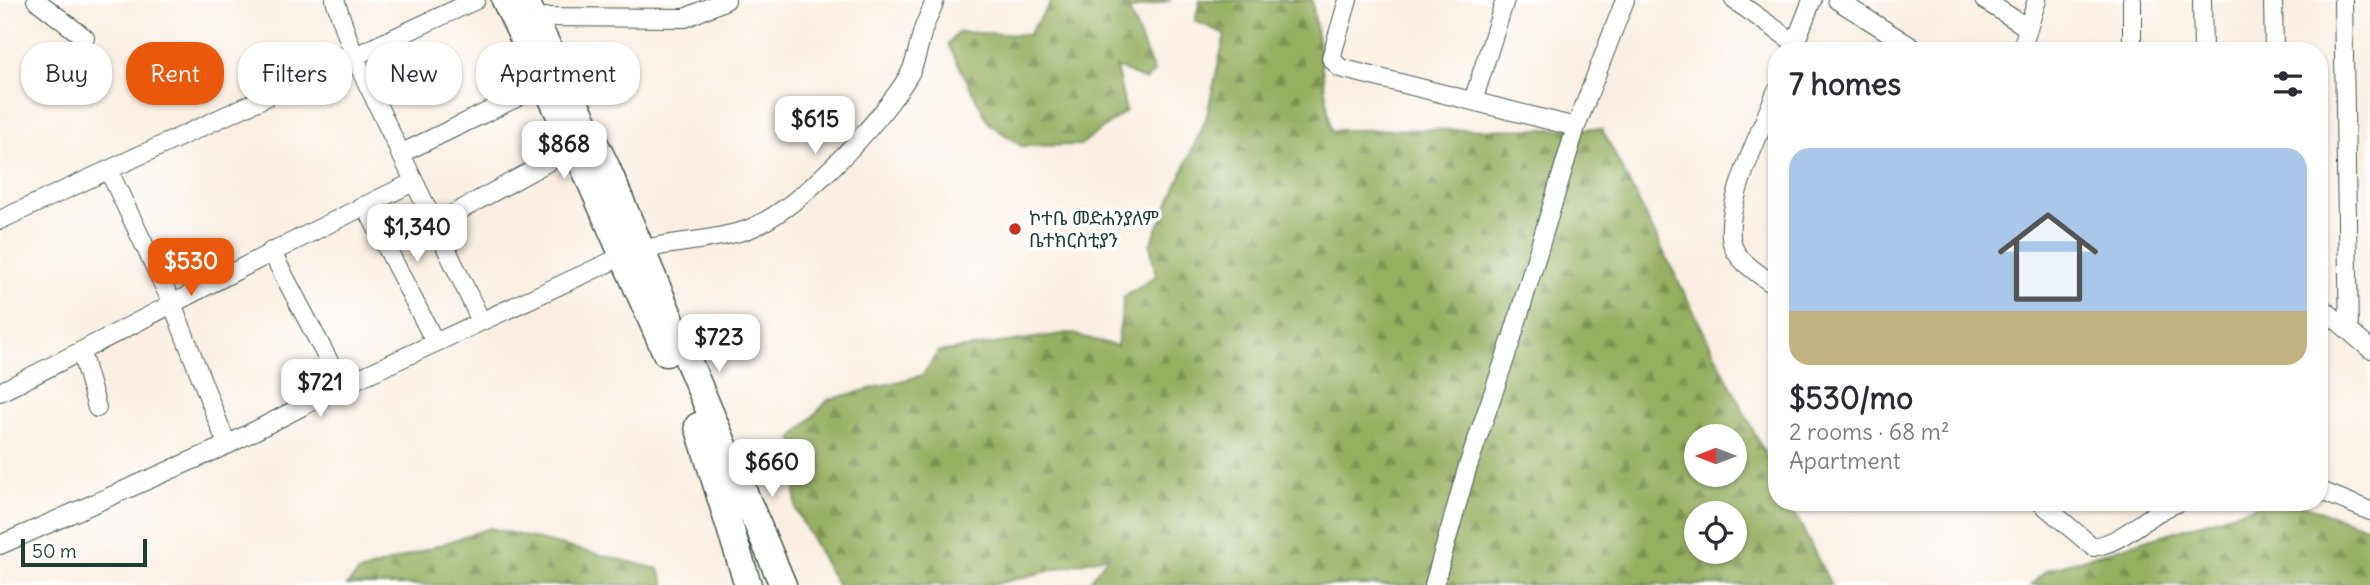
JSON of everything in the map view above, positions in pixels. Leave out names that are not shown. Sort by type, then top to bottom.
[{"type":"main road","points":[[505,0],[525,42]]},
{"type":"main road","points":[[529,9],[606,166],[632,252]]},
{"type":"main road","points":[[555,105],[632,252],[711,434],[783,585]]},
{"type":"main road","points":[[711,434],[748,585]]},
{"type":"street","points":[[36,0],[85,38]]},
{"type":"street","points":[[335,0],[354,57],[481,321]]},
{"type":"street","points":[[0,220],[477,0]]},
{"type":"street","points":[[529,9],[685,18],[726,0]]},
{"type":"street","points":[[2,538],[227,445],[342,386],[632,252],[705,240],[745,230],[774,216],[860,140],[908,75],[919,51],[923,30],[935,0]]},
{"type":"street","points":[[1348,0],[1331,58],[1340,68],[1576,127]]},
{"type":"street","points":[[1473,101],[1505,0]]},
{"type":"street","points":[[1434,585],[1467,469],[1511,341],[1576,127],[1625,0]]},
{"type":"street","points":[[1734,0],[1787,42]]},
{"type":"street","points":[[1795,42],[1812,0]]},
{"type":"street","points":[[1837,0],[1904,42]]},
{"type":"street","points":[[1984,0],[2028,28]]},
{"type":"street","points":[[2024,42],[2037,0]]},
{"type":"street","points":[[2132,0],[2132,42]]},
{"type":"street","points":[[2202,0],[2203,42]]},
{"type":"street","points":[[2273,0],[2274,42]]},
{"type":"street","points":[[2343,0],[2349,331]]},
{"type":"street","points":[[400,154],[502,105]]},
{"type":"street","points":[[1768,113],[1735,200],[1730,227],[1734,248],[1744,261],[1768,280]]},
{"type":"street","points":[[435,224],[575,147]]},
{"type":"street","points":[[109,171],[172,303],[227,445]]},
{"type":"street","points":[[0,391],[81,352],[271,251],[414,182]]},
{"type":"street","points":[[365,205],[435,342]]},
{"type":"street","points":[[271,251],[342,386]]},
{"type":"street","points":[[2328,313],[2370,349]]},
{"type":"street","points":[[81,352],[97,408]]},
{"type":"street","points":[[2328,494],[2370,511]]},
{"type":"street","points":[[2062,511],[2093,547],[2107,545],[2159,511]]},
{"type":"green space","points":[[1053,0],[1171,0],[1129,10],[1154,72],[1146,80],[1116,67],[1126,111],[1080,145],[1021,146],[989,123],[948,44],[959,32],[1028,35]]},
{"type":"green space","points":[[1200,0],[1312,0],[1331,130],[1602,129],[1768,460],[1768,511],[1794,511],[1831,585],[1087,585],[1108,556],[992,585],[837,585],[796,510],[793,438],[828,400],[923,375],[938,352],[1069,333],[1117,346],[1124,297],[1156,276],[1150,245],[1206,119],[1225,34],[1195,21]]},
{"type":"green space","points":[[2241,511],[2320,511],[2370,528],[2370,585],[2031,585],[2047,570]]},
{"type":"green space","points":[[490,528],[659,569],[665,585],[347,585],[359,572]]},
{"type":"place","name":"ኮተቤ መድሐንያለም ቤተክርስቲያን","points":[[1015,229]]}]
